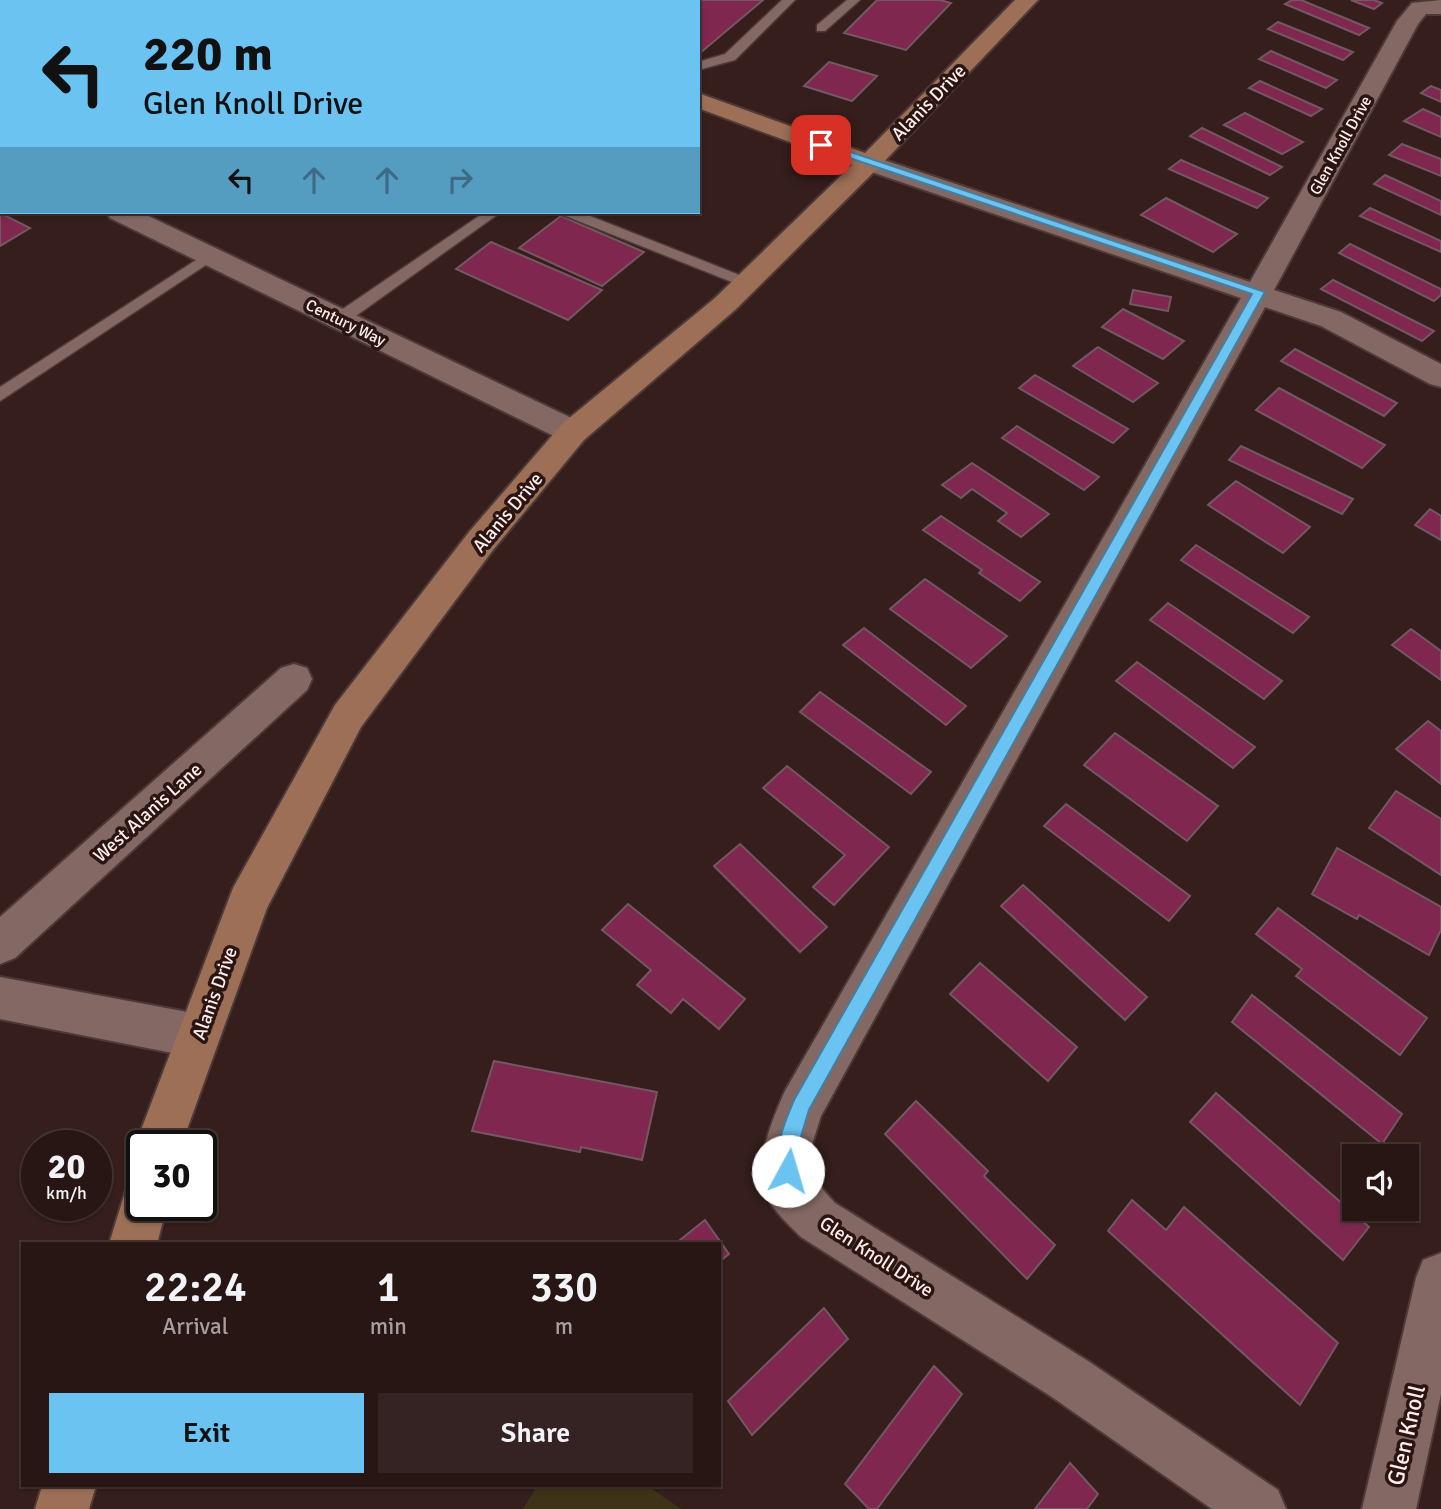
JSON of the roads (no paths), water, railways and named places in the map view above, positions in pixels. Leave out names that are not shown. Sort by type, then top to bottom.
[{"type":"main road","name":"Alanis Drive","points":[[165,1130],[248,902],[348,716],[481,541],[573,432],[747,283],[870,163],[1025,0]]},
{"type":"main road","points":[[700,101],[870,163]]},
{"type":"main road","points":[[134,1242],[139,1221]]},
{"type":"main road","points":[[62,1509],[69,1487]]},
{"type":"street","name":"Glen Knoll Drive","points":[[1259,1509],[1070,1380],[818,1220],[790,1190],[786,1153],[801,1107],[1259,292],[1408,21],[1420,8],[1432,4]]},
{"type":"street","points":[[870,163],[1259,292],[1331,319],[1441,377]]},
{"type":"street","name":"Century Way","points":[[123,214],[573,432]]},
{"type":"street","name":"West Alanis Lane","points":[[0,944],[294,679]]},
{"type":"street","points":[[0,998],[198,1036]]},
{"type":"street","name":"Glen Knoll","points":[[1389,1509],[1441,1278]]},
{"type":"lane","points":[[700,65],[730,57],[789,0]]},
{"type":"lane","points":[[821,28],[854,0]]},
{"type":"lane","points":[[340,319],[491,214]]},
{"type":"lane","points":[[573,214],[747,283]]},
{"type":"lane","points":[[0,395],[210,256]]}]
